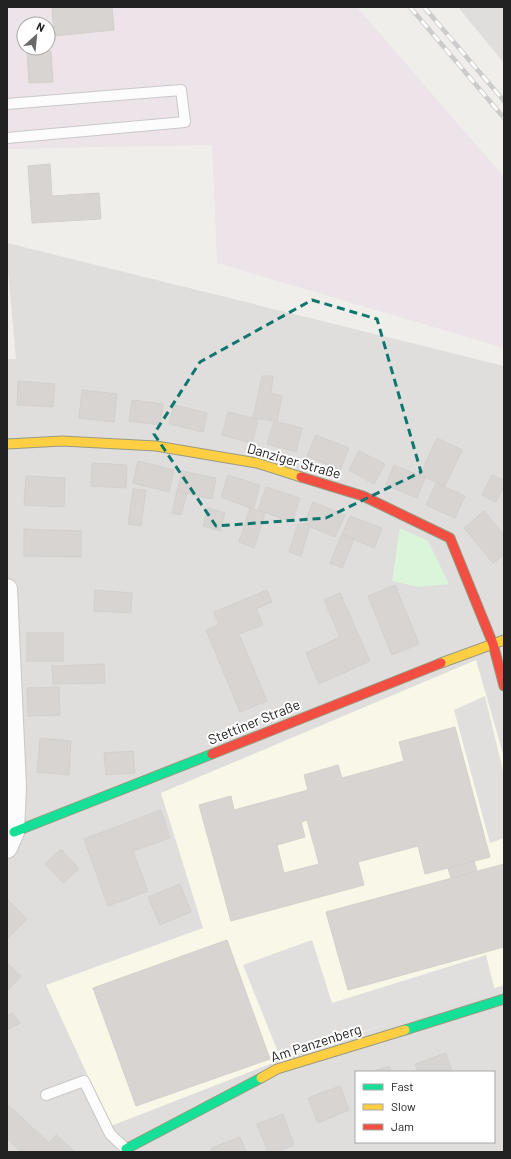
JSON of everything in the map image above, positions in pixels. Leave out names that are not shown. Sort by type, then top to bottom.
[{"type":"street","name":"Danziger Straße","points":[[7,444],[62,441],[156,446],[257,463],[363,496],[450,538],[493,644],[504,686]]},
{"type":"street","points":[[7,589],[16,787],[10,840]]},
{"type":"street","name":"Stettiner Straße","points":[[10,840],[504,640]]},
{"type":"street","name":"Am Panzenberg","points":[[126,1149],[277,1069],[504,999]]},
{"type":"lane","points":[[7,104],[181,90],[185,122],[7,138]]},
{"type":"lane","points":[[46,1095],[84,1081],[110,1134],[126,1149]]},
{"type":"highlighted area","points":[[312,300],[377,319],[421,472],[326,518],[216,526],[154,434],[200,362]]},
{"type":"shaded area","points":[[7,7],[357,7],[504,177],[504,348],[217,263],[212,145],[7,149]]},
{"type":"shaded area","points":[[458,7],[504,7],[504,63]]},
{"type":"shaded area","points":[[7,243],[504,366],[504,1152],[7,1152],[7,359],[16,359],[7,259]]},
{"type":"shaded area","points":[[476,660],[504,757],[504,985],[283,1059],[111,1126],[46,985],[203,928],[161,793]]},
{"type":"shaded area","points":[[485,696],[504,775],[504,838],[490,843],[454,710]]},
{"type":"shaded area","points":[[312,940],[332,1003],[486,955],[495,991],[280,1057],[243,965]]},
{"type":"green space","points":[[400,528],[428,541],[449,584],[418,587],[392,581]]},
{"type":"building","points":[[52,7],[112,7],[114,30],[56,36],[56,16],[53,16]]},
{"type":"building","points":[[27,56],[51,56],[53,82],[29,83]]},
{"type":"building","points":[[50,164],[52,196],[99,193],[101,219],[32,223],[28,166]]},
{"type":"building","points":[[262,376],[273,376],[271,393],[282,396],[277,421],[253,418]]},
{"type":"building","points":[[18,381],[55,384],[53,407],[17,405]]},
{"type":"building","points":[[82,390],[117,394],[114,422],[79,418]]},
{"type":"building","points":[[132,400],[163,404],[160,425],[129,421]]},
{"type":"building","points":[[174,405],[207,413],[203,432],[169,424]]},
{"type":"building","points":[[228,412],[258,420],[252,443],[222,435]]},
{"type":"building","points":[[274,421],[302,428],[296,452],[267,444]]},
{"type":"building","points":[[316,435],[349,448],[340,470],[307,456]]},
{"type":"building","points":[[437,438],[462,450],[445,486],[420,475]]},
{"type":"building","points":[[359,451],[385,464],[374,484],[349,470]]},
{"type":"building","points":[[138,461],[174,470],[169,492],[133,483]]},
{"type":"building","points":[[92,463],[127,465],[126,488],[91,486]]},
{"type":"building","points":[[394,465],[425,478],[417,498],[386,485]]},
{"type":"building","points":[[182,471],[216,478],[212,499],[177,491]]},
{"type":"building","points":[[228,475],[260,485],[254,507],[250,508],[221,497]]},
{"type":"building","points":[[492,475],[504,480],[504,486],[496,502],[482,495]]},
{"type":"building","points":[[26,476],[65,478],[64,507],[24,505]]},
{"type":"building","points":[[436,483],[465,496],[455,518],[426,505]]},
{"type":"building","points":[[266,487],[300,498],[292,522],[258,510]]},
{"type":"building","points":[[133,489],[146,490],[141,526],[128,524]]},
{"type":"building","points":[[177,491],[187,494],[181,515],[172,513]]},
{"type":"building","points":[[313,502],[345,515],[335,537],[304,524]]},
{"type":"building","points":[[208,508],[225,513],[220,531],[203,526]]},
{"type":"building","points":[[250,508],[265,513],[254,548],[239,542]]},
{"type":"building","points":[[484,511],[504,535],[504,555],[493,563],[464,528]]},
{"type":"building","points":[[350,516],[382,528],[374,548],[342,534]]},
{"type":"building","points":[[298,524],[310,525],[301,556],[289,552]]},
{"type":"building","points":[[24,529],[81,531],[81,557],[24,556]]},
{"type":"building","points":[[342,534],[354,539],[342,568],[330,563]]},
{"type":"building","points":[[395,585],[419,644],[392,655],[368,596]]},
{"type":"building","points":[[95,590],[132,593],[131,613],[94,611]]},
{"type":"building","points":[[267,590],[272,602],[256,609],[263,625],[239,634],[267,701],[240,712],[206,630],[219,625],[214,612]]},
{"type":"building","points":[[340,593],[370,661],[319,684],[306,653],[340,637],[324,600]]},
{"type":"building","points":[[27,633],[63,633],[63,661],[27,661]]},
{"type":"building","points":[[104,664],[105,683],[53,684],[52,666]]},
{"type":"building","points":[[59,687],[60,715],[28,716],[27,688]]},
{"type":"building","points":[[455,727],[490,857],[425,874],[418,846],[358,862],[364,885],[231,921],[199,805],[231,796],[234,810],[308,790],[304,775],[338,765],[342,778],[404,761],[399,742]],"holes":[[[307,820],[319,864],[284,873],[277,845],[305,837],[301,822]]]},
{"type":"building","points":[[40,738],[71,741],[69,775],[37,772]]},
{"type":"building","points":[[133,751],[135,773],[106,775],[104,753]]},
{"type":"building","points":[[161,810],[170,838],[133,851],[148,891],[108,906],[84,839]]},
{"type":"building","points":[[61,849],[79,869],[63,883],[45,864]]},
{"type":"building","points":[[474,861],[477,871],[451,878],[448,868]]},
{"type":"building","points":[[504,864],[504,947],[348,990],[326,912]]},
{"type":"building","points":[[180,884],[191,912],[160,925],[148,897]]},
{"type":"building","points":[[7,899],[27,919],[7,939]]},
{"type":"building","points":[[227,940],[270,1059],[136,1106],[93,988]]},
{"type":"building","points":[[8,964],[21,976],[7,991],[7,965]]},
{"type":"building","points":[[12,1013],[20,1023],[7,1030],[7,1016]]},
{"type":"building","points":[[446,1053],[452,1071],[418,1071],[415,1064]]},
{"type":"building","points":[[389,1066],[391,1071],[375,1071]]},
{"type":"building","points":[[340,1086],[349,1110],[318,1123],[308,1098]]},
{"type":"building","points":[[7,1104],[49,1143],[56,1135],[75,1152],[21,1152],[7,1139]]},
{"type":"building","points":[[283,1114],[294,1145],[276,1152],[268,1152],[257,1124]]},
{"type":"building","points":[[240,1137],[246,1152],[213,1152],[211,1148]]},
{"type":"railway","points":[[410,7],[504,118]]},
{"type":"railway","points":[[424,7],[504,101]]},
{"type":"traffic: fast","points":[[14,832],[212,754]]},
{"type":"traffic: fast","points":[[405,1030],[504,999]]},
{"type":"traffic: fast","points":[[126,1149],[261,1078]]},
{"type":"traffic: slow","points":[[7,444],[62,441],[156,446],[257,463],[301,477]]},
{"type":"traffic: slow","points":[[441,663],[504,640]]},
{"type":"traffic: slow","points":[[261,1078],[277,1069],[405,1030]]},
{"type":"traffic: jam","points":[[301,477],[363,496],[450,538],[493,644],[504,686]]},
{"type":"traffic: jam","points":[[212,754],[441,663]]}]
